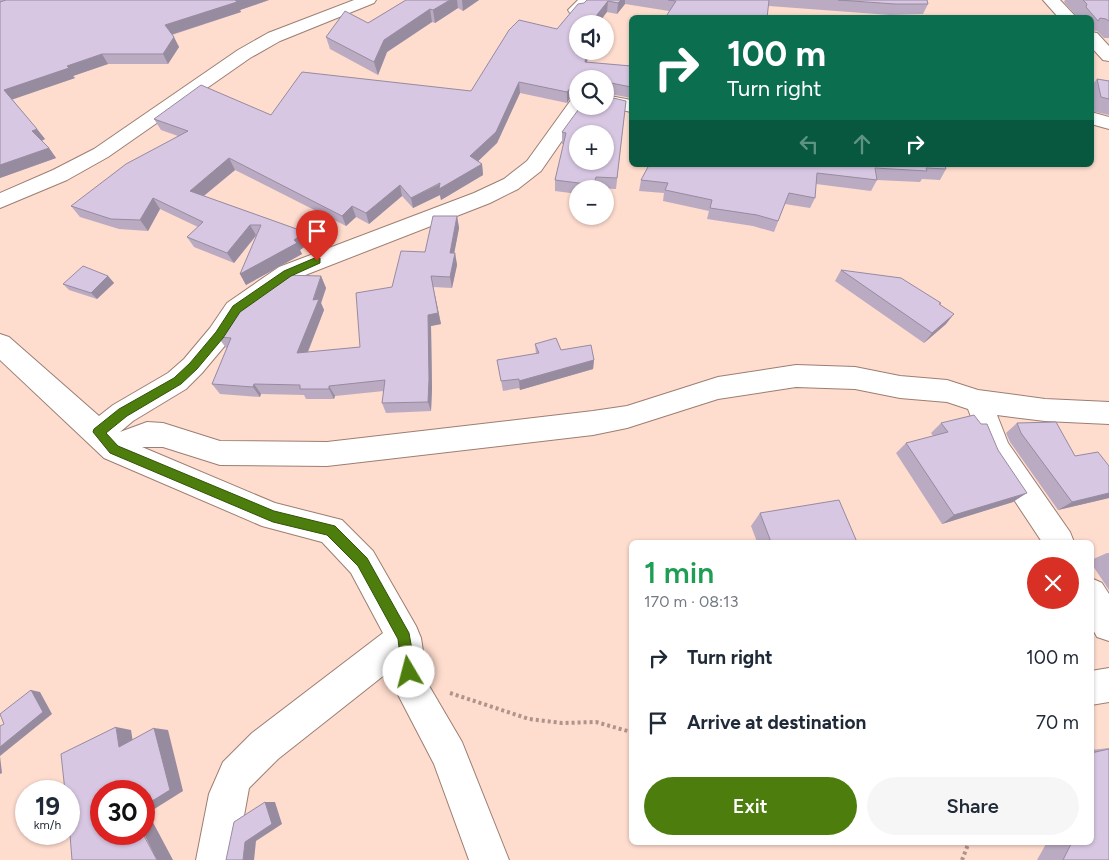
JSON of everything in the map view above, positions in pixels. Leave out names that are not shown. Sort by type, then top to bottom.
[{"type":"street","points":[[0,201],[60,175],[101,153],[244,54],[274,37],[368,0]]},
{"type":"street","points":[[1051,0],[1066,15]]},
{"type":"street","points":[[1094,40],[1109,56]]},
{"type":"street","points":[[614,103],[629,106]]},
{"type":"street","points":[[106,441],[123,413],[177,381],[194,366],[219,335],[236,309],[288,273],[475,200],[511,184],[534,166],[570,115]]},
{"type":"street","points":[[1094,119],[1109,123]]},
{"type":"street","points":[[0,344],[30,374],[106,441],[273,516],[331,530],[362,562],[404,638],[412,689],[448,754],[489,860]]},
{"type":"street","points":[[106,441],[147,434],[162,435],[220,453],[327,454],[627,417],[718,388],[796,376],[855,378],[900,387],[947,391],[978,401],[1045,410],[1109,413]]},
{"type":"street","points":[[978,401],[997,450],[1058,540]]},
{"type":"street","points":[[1094,599],[1109,625]]},
{"type":"street","points":[[216,860],[228,794],[236,775],[265,746],[404,638]]},
{"type":"street","points":[[1094,688],[1109,685]]},
{"type":"path","points":[[412,689],[454,694],[529,719],[562,723],[596,722],[629,731]]},
{"type":"path","points":[[962,860],[968,845]]},
{"type":"building","points":[[6,0],[235,0],[237,2],[165,25],[174,37],[163,54],[102,54],[67,66],[69,68],[4,90],[37,129],[32,131],[49,148],[0,165],[0,2]]},
{"type":"building","points":[[406,0],[450,0],[433,10],[430,9],[384,40],[374,62],[326,37],[345,11],[368,23]]},
{"type":"building","points":[[587,0],[621,0],[618,3],[608,1],[597,15],[569,15],[569,60],[585,60],[585,62],[629,66],[629,87],[614,84],[614,70],[569,70],[569,90],[567,92],[519,82],[496,132],[470,156],[482,164],[439,189],[440,183],[411,198],[400,185],[366,213],[352,206],[342,216],[229,158],[190,191],[305,232],[294,240],[297,243],[240,274],[261,225],[250,225],[227,253],[187,237],[203,222],[153,198],[140,220],[111,219],[71,206],[126,164],[188,131],[154,119],[201,85],[271,115],[302,72],[471,91],[509,30],[519,20],[557,29],[578,4],[584,3]]},
{"type":"building","points":[[668,0],[769,0],[767,15],[667,15],[676,1]]},
{"type":"building","points":[[838,0],[927,0],[928,4],[895,4]]},
{"type":"building","points":[[1083,0],[1109,0],[1109,21],[1100,18],[1098,21],[1086,7],[1087,4]]},
{"type":"building","points":[[1097,79],[1109,81],[1109,99],[1101,97]]},
{"type":"building","points":[[614,98],[626,101],[617,178],[596,177],[595,180],[569,180],[569,182],[555,180],[566,133],[562,132],[574,115],[614,115]]},
{"type":"building","points":[[648,167],[946,167],[946,169],[926,168],[927,171],[875,168],[877,180],[817,173],[815,198],[789,193],[778,221],[757,215],[710,208],[712,200],[665,190],[668,183],[641,180]]},
{"type":"building","points":[[433,216],[457,216],[450,253],[455,253],[450,277],[431,276],[438,313],[428,315],[428,402],[382,403],[385,380],[329,386],[329,389],[300,389],[300,385],[254,384],[253,387],[212,384],[231,338],[218,337],[239,305],[283,275],[321,276],[313,300],[319,299],[297,353],[360,347],[356,293],[392,287],[401,251],[425,252]]},
{"type":"building","points":[[83,266],[108,276],[91,293],[63,284]]},
{"type":"building","points":[[841,270],[901,278],[941,303],[939,304],[954,314],[932,333]]},
{"type":"building","points":[[556,338],[561,350],[591,345],[594,360],[519,381],[519,379],[501,381],[497,360],[539,353],[535,344]]},
{"type":"building","points":[[974,415],[981,424],[987,424],[998,450],[1027,493],[954,515],[906,443],[948,432],[941,423]]},
{"type":"building","points":[[1056,422],[1075,456],[1098,452],[1109,466],[1109,493],[1072,502],[1021,433],[1017,423]]},
{"type":"building","points":[[839,500],[856,540],[770,540],[760,513]]},
{"type":"building","points":[[31,690],[43,712],[0,747],[0,726],[4,724],[0,714]]},
{"type":"building","points":[[116,727],[119,747],[154,728],[170,790],[155,799],[155,780],[90,780],[90,845],[149,845],[157,860],[72,860],[71,845],[80,845],[80,780],[64,780],[61,754]]},
{"type":"building","points":[[1109,749],[1109,860],[1063,860],[1070,845],[1094,845],[1094,752]]},
{"type":"building","points":[[265,802],[272,824],[245,842],[243,860],[226,860],[234,822]]},
{"type":"route","points":[[317,261],[288,273],[236,309],[219,335],[194,366],[177,381],[123,413],[98,432],[114,449],[273,516],[331,530],[362,562],[404,638],[409,672]]}]
